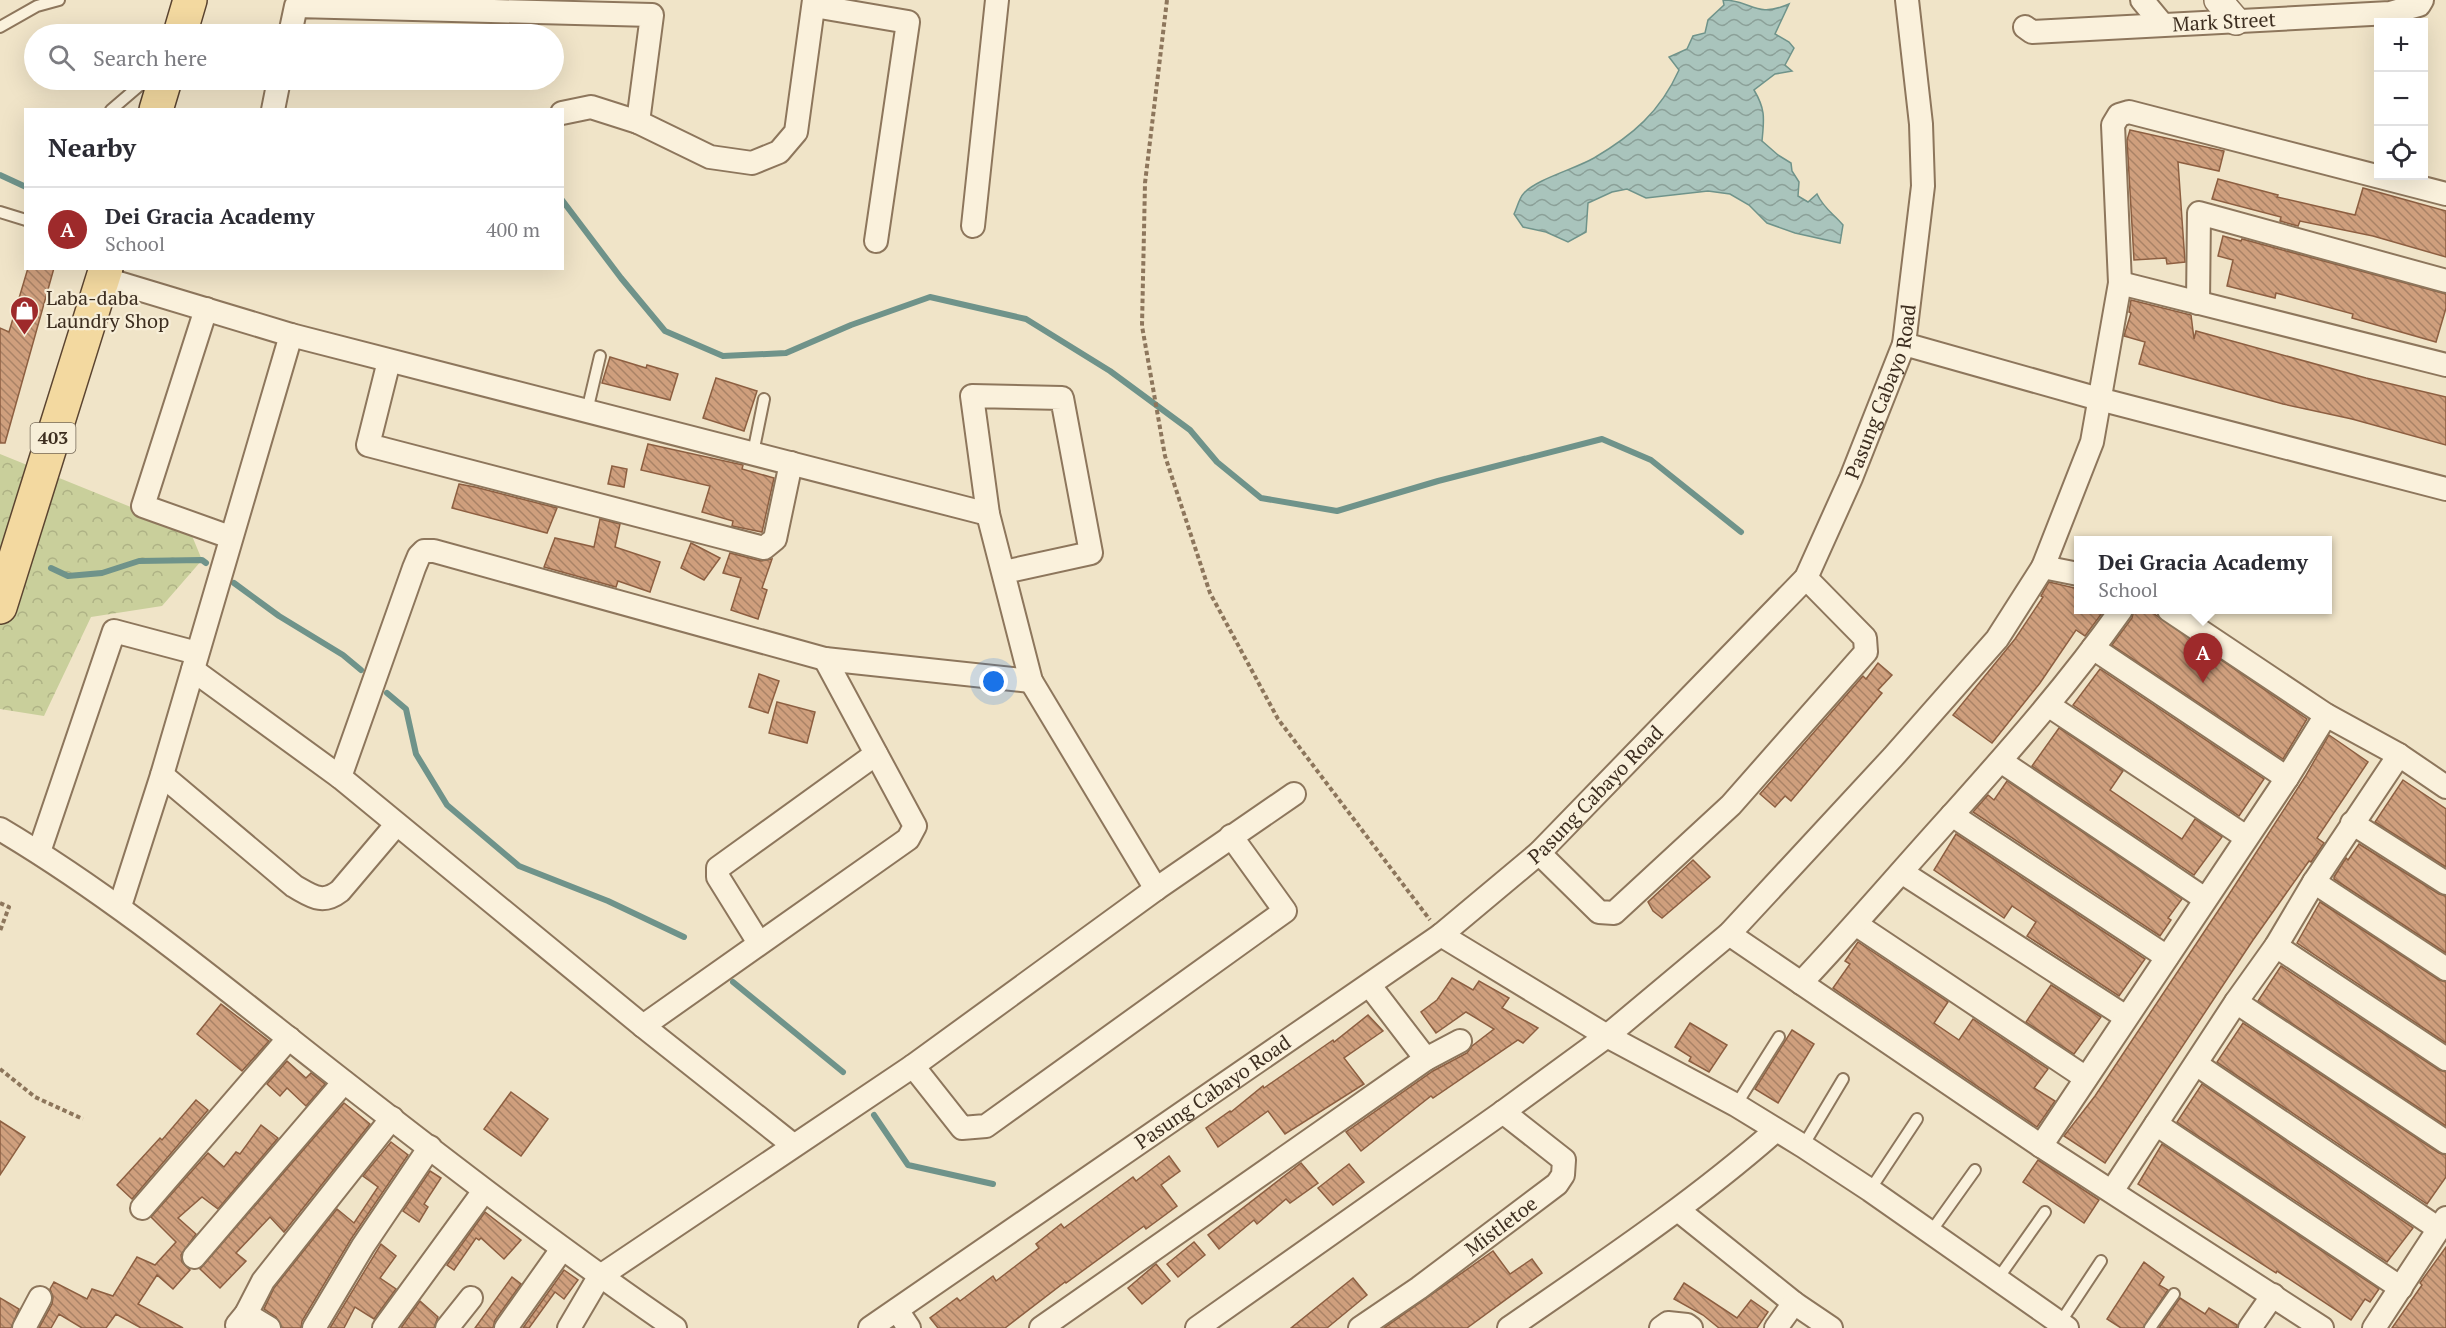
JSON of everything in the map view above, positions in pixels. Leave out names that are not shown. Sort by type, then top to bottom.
[{"type":"main road","points":[[157,108],[162,90]]},
{"type":"main road","name":"403","points":[[0,607],[104,273]]},
{"type":"street","points":[[973,226],[997,0]]},
{"type":"street","name":"Pasung Cabayo Road","points":[[870,1328],[903,1319],[1441,935],[1539,853],[1806,578],[1851,478],[1904,344],[1923,186],[1921,124],[1907,0]]},
{"type":"street","points":[[2142,0],[2162,24]]},
{"type":"street","points":[[2218,0],[2236,21]]},
{"type":"street","name":"Mark Street","points":[[2025,27],[2032,32],[2236,21],[2341,7],[2390,13],[2419,5],[2422,0]]},
{"type":"street","points":[[564,114],[591,107],[638,122],[710,157],[752,163],[778,152],[796,132],[814,3],[908,22],[876,241]]},
{"type":"street","points":[[292,24],[296,6],[652,15],[638,122]]},
{"type":"street","points":[[273,108],[277,90]]},
{"type":"street","points":[[1197,1328],[1607,1036],[1729,934],[1893,757],[1996,639],[2043,567],[2092,442],[2120,283],[2113,125],[2119,115],[2129,112],[2446,194]]},
{"type":"street","points":[[2198,303],[2199,213],[2446,281]]},
{"type":"street","points":[[104,273],[206,309],[291,335],[988,514]]},
{"type":"street","points":[[2120,283],[2446,365]]},
{"type":"street","points":[[206,309],[143,506],[230,537]]},
{"type":"street","points":[[120,906],[162,775],[291,335]]},
{"type":"street","points":[[1904,344],[2099,399],[2446,489]]},
{"type":"street","points":[[389,361],[368,445],[752,545],[764,548],[776,539],[791,463]]},
{"type":"street","points":[[1004,572],[1091,553],[1062,398],[972,396],[988,514],[1031,681],[1156,889]]},
{"type":"street","points":[[340,777],[416,562],[424,551],[434,551],[825,659],[1031,681]]},
{"type":"street","points":[[2043,567],[2074,573]]},
{"type":"street","points":[[1539,853],[1599,912],[1614,913],[1731,805],[1866,652],[1865,638],[1806,578]]},
{"type":"street","points":[[1801,983],[1857,925],[1952,815],[2002,762],[2117,614]]},
{"type":"street","points":[[2176,614],[2326,715],[2399,755],[2446,787]]},
{"type":"street","points":[[39,852],[114,631],[195,662],[340,777],[642,1026],[793,1145]]},
{"type":"street","points":[[2093,648],[2287,778]]},
{"type":"street","points":[[642,1026],[908,839],[915,826],[825,659]]},
{"type":"street","points":[[2048,705],[2246,837]]},
{"type":"street","points":[[2041,1146],[2287,778],[2326,715]]},
{"type":"street","points":[[759,943],[718,877],[718,868],[876,754]]},
{"type":"street","points":[[2112,1191],[2236,1002],[2276,946],[2314,882],[2399,755]]},
{"type":"street","points":[[2002,762],[2205,898]]},
{"type":"street","points":[[162,775],[294,886],[318,899],[330,899],[340,891],[396,825]]},
{"type":"street","points":[[569,1328],[600,1277],[913,1066],[1156,889],[1294,794]]},
{"type":"street","points":[[1952,815],[2167,957]]},
{"type":"street","points":[[2352,823],[2446,883]]},
{"type":"street","points":[[0,829],[120,906],[484,1191],[600,1277],[675,1328]]},
{"type":"street","points":[[913,1066],[962,1128],[986,1126],[1285,911],[1231,836]]},
{"type":"street","points":[[1903,873],[2126,1017]]},
{"type":"street","points":[[2314,882],[2446,969]]},
{"type":"street","points":[[1857,925],[2086,1078]]},
{"type":"street","points":[[1729,934],[2041,1146],[2322,1328]]},
{"type":"street","points":[[1441,935],[1607,1036],[1736,1105],[1775,1131],[1803,1146],[1870,1190],[2063,1326]]},
{"type":"street","points":[[2276,946],[2446,1059]]},
{"type":"street","points":[[1370,986],[1426,1059]]},
{"type":"street","points":[[2236,1002],[2446,1142]]},
{"type":"street","points":[[142,1208],[289,1038]]},
{"type":"street","points":[[1041,1328],[1426,1059],[1460,1041]]},
{"type":"street","points":[[2196,1064],[2443,1223],[2374,1328]]},
{"type":"street","points":[[194,1257],[344,1082]]},
{"type":"street","name":"Mistletoe","points":[[1360,1328],[1446,1268],[1557,1184],[1563,1175],[1564,1160],[1503,1112]]},
{"type":"street","points":[[269,1328],[242,1320],[263,1281],[392,1118]]},
{"type":"street","points":[[2156,1125],[2401,1288]]},
{"type":"street","points":[[1509,1328],[1678,1210],[1775,1131]]},
{"type":"street","points":[[314,1328],[363,1246],[430,1147]]},
{"type":"street","points":[[384,1328],[484,1191]]},
{"type":"street","points":[[1678,1210],[1794,1303],[1831,1328]]},
{"type":"street","points":[[506,1328],[562,1249]]},
{"type":"street","points":[[2250,1328],[2273,1295]]},
{"type":"street","points":[[24,1328],[40,1298]]},
{"type":"street","points":[[447,1328],[471,1298]]},
{"type":"street","points":[[1776,1328],[1794,1303]]},
{"type":"street","points":[[1660,1328],[1668,1323],[1687,1325],[1691,1328]]},
{"type":"lane","points":[[0,27],[37,6],[59,0]]},
{"type":"lane","points":[[113,108],[134,90]]},
{"type":"lane","points":[[0,212],[24,219]]},
{"type":"lane","points":[[587,411],[600,356]]},
{"type":"lane","points":[[753,453],[764,399]]},
{"type":"lane","points":[[1736,1105],[1779,1037]]},
{"type":"lane","points":[[1803,1146],[1843,1079]]},
{"type":"lane","points":[[1870,1190],[1917,1119]]},
{"type":"lane","points":[[1930,1233],[1975,1170]]},
{"type":"lane","points":[[1996,1280],[2045,1212]]},
{"type":"lane","points":[[2063,1326],[2101,1261]]},
{"type":"lane","points":[[2150,1328],[2174,1294]]},
{"type":"path","points":[[1167,0],[1145,183],[1142,326],[1165,456],[1210,593],[1278,719],[1441,935]]},
{"type":"path","points":[[0,903],[9,907],[0,931]]},
{"type":"path","points":[[0,1069],[35,1097],[83,1119]]},
{"type":"green space","points":[[0,454],[190,531],[202,560],[162,606],[91,617],[44,716],[0,709]]},
{"type":"water","points":[[1723,0],[1768,10],[1789,4],[1775,34],[1789,42],[1794,48],[1785,65],[1792,71],[1775,74],[1754,90],[1761,103],[1763,115],[1762,141],[1791,163],[1792,171],[1799,182],[1798,196],[1808,202],[1817,194],[1843,225],[1840,243],[1795,233],[1767,223],[1749,205],[1730,194],[1708,191],[1646,198],[1627,189],[1612,192],[1588,203],[1586,232],[1568,242],[1546,232],[1523,227],[1514,214],[1524,193],[1538,183],[1594,158],[1644,121],[1663,98],[1679,70],[1669,57],[1687,49],[1693,36],[1705,33],[1708,20],[1724,5]]},
{"type":"building","points":[[2130,130],[2224,151],[2219,171],[2178,162],[2185,262],[2167,264],[2166,258],[2134,260],[2127,140]]},
{"type":"building","points":[[2218,179],[2278,195],[2277,197],[2355,215],[2363,188],[2446,211],[2446,257],[2373,236],[2300,221],[2298,226],[2280,221],[2281,217],[2212,199]]},
{"type":"building","points":[[2223,236],[2241,241],[2242,239],[2446,294],[2446,308],[2436,342],[2352,318],[2353,314],[2276,293],[2275,298],[2227,286],[2233,260],[2218,256]]},
{"type":"building","points":[[27,270],[53,270],[5,443],[0,443],[0,328],[9,332]]},
{"type":"building","points":[[2131,300],[2191,315],[2194,339],[2196,331],[2366,378],[2446,397],[2446,445],[2352,419],[2283,404],[2139,364],[2145,342],[2124,336],[2131,313],[2129,312]]},
{"type":"building","points":[[610,357],[646,368],[647,365],[678,374],[670,400],[602,383]]},
{"type":"building","points":[[716,378],[757,391],[744,431],[703,418]]},
{"type":"building","points":[[648,444],[743,465],[742,469],[774,478],[762,532],[732,526],[733,521],[702,512],[710,486],[641,470]]},
{"type":"building","points":[[612,466],[627,469],[624,487],[608,484]]},
{"type":"building","points":[[459,484],[557,508],[547,533],[452,508]]},
{"type":"building","points":[[600,519],[620,524],[615,547],[660,562],[650,592],[618,581],[616,587],[544,567],[555,538],[594,547]]},
{"type":"building","points":[[691,543],[720,558],[704,580],[681,568]]},
{"type":"building","points":[[730,553],[761,561],[772,559],[762,588],[767,590],[758,619],[731,610],[741,578],[723,573]]},
{"type":"building","points":[[2049,582],[2074,588],[2074,614],[2101,614],[2085,636],[2076,630],[2040,683],[1992,743],[1953,715],[2015,639],[2043,597],[2041,596]]},
{"type":"building","points":[[2133,614],[2154,614],[2307,719],[2283,759],[2112,645]]},
{"type":"building","points":[[1878,663],[1892,675],[1878,690],[1882,693],[1791,801],[1785,796],[1775,807],[1760,794],[1863,676],[1866,679]]},
{"type":"building","points":[[2100,669],[2264,779],[2239,816],[2073,705]]},
{"type":"building","points":[[759,674],[779,681],[768,713],[749,707]]},
{"type":"building","points":[[777,702],[815,712],[807,743],[769,733]]},
{"type":"building","points":[[2059,728],[2123,771],[2110,790],[2182,839],[2195,819],[2222,837],[2194,875],[2032,766]]},
{"type":"building","points":[[2329,735],[2368,762],[2317,838],[2324,843],[2253,940],[2105,1163],[2064,1136],[2095,1096],[2228,896],[2305,777]]},
{"type":"building","points":[[2403,780],[2446,809],[2446,867],[2375,822]]},
{"type":"building","points":[[2007,781],[2182,899],[2168,918],[2171,920],[2160,936],[1973,812],[1988,795],[1994,800]]},
{"type":"building","points":[[1956,834],[2145,959],[2119,996],[2027,936],[2036,922],[2012,906],[2004,918],[1934,870]]},
{"type":"building","points":[[2359,844],[2439,894],[2446,896],[2446,953],[2334,879],[2346,858],[2348,860]]},
{"type":"building","points":[[1693,860],[1710,877],[1662,918],[1653,911],[1648,902]]},
{"type":"building","points":[[2320,902],[2439,980],[2446,982],[2446,1043],[2297,943]]},
{"type":"building","points":[[1858,942],[1948,1002],[1934,1023],[1959,1040],[1973,1019],[2048,1069],[2034,1088],[2055,1101],[2037,1127],[1833,988],[1850,964],[1845,961]]},
{"type":"building","points":[[2281,966],[2439,1070],[2446,1072],[2446,1126],[2258,1001]]},
{"type":"building","points":[[1452,978],[1473,990],[1479,981],[1509,998],[1502,1008],[1538,1028],[1523,1043],[1518,1040],[1433,1098],[1431,1096],[1361,1151],[1346,1132],[1433,1071],[1467,1053],[1472,1046],[1494,1029],[1466,1012],[1436,1033],[1421,1012],[1437,1000]]},
{"type":"building","points":[[2051,985],[2101,1017],[2074,1054],[2026,1022]]},
{"type":"building","points":[[221,1004],[269,1041],[242,1071],[197,1034]]},
{"type":"building","points":[[1368,1015],[1383,1031],[1344,1058],[1364,1084],[1285,1134],[1268,1111],[1218,1147],[1206,1128],[1231,1112],[1263,1086],[1264,1088],[1333,1040],[1334,1042]]},
{"type":"building","points":[[1690,1023],[1727,1045],[1709,1072],[1689,1061],[1691,1057],[1675,1047]]},
{"type":"building","points":[[2243,1023],[2439,1153],[2446,1155],[2446,1177],[2427,1204],[2217,1062]]},
{"type":"building","points":[[1792,1030],[1814,1044],[1778,1103],[1755,1089]]},
{"type":"building","points":[[287,1061],[306,1078],[311,1073],[325,1084],[306,1106],[287,1088],[280,1096],[267,1084]]},
{"type":"building","points":[[2202,1084],[2413,1228],[2387,1262],[2177,1122]]},
{"type":"building","points":[[511,1092],[548,1119],[521,1156],[484,1129]]},
{"type":"building","points":[[196,1100],[208,1110],[132,1199],[117,1185],[160,1138],[162,1140]]},
{"type":"building","points":[[344,1103],[370,1124],[284,1232],[270,1217],[236,1253],[246,1261],[220,1288],[200,1269]]},
{"type":"building","points":[[0,1121],[25,1137],[0,1175]]},
{"type":"building","points":[[261,1125],[278,1138],[218,1209],[202,1197],[178,1218],[196,1234],[181,1255],[182,1262],[190,1270],[173,1289],[157,1275],[138,1304],[183,1328],[141,1328],[116,1314],[106,1328],[82,1328],[59,1314],[51,1328],[39,1328],[52,1304],[53,1297],[50,1289],[54,1282],[87,1299],[92,1289],[113,1296],[137,1257],[155,1265],[176,1242],[151,1217],[208,1153],[224,1167],[236,1152],[240,1154]]},
{"type":"building","points":[[391,1142],[408,1155],[351,1239],[302,1321],[301,1328],[282,1328],[276,1317],[264,1309],[274,1288],[337,1209],[354,1223],[378,1187],[363,1176]]},
{"type":"building","points":[[2162,1144],[2379,1289],[2370,1302],[2365,1299],[2351,1320],[2138,1184]]},
{"type":"building","points":[[1169,1156],[1180,1171],[1161,1185],[1177,1206],[1146,1229],[1144,1226],[1065,1282],[1005,1328],[938,1328],[930,1318],[957,1298],[960,1301],[993,1276],[996,1281],[1039,1248],[1036,1244],[1061,1224],[1064,1228],[1133,1177],[1136,1181]]},
{"type":"building","points":[[2038,1160],[2099,1200],[2084,1223],[2023,1182]]},
{"type":"building","points":[[1301,1163],[1318,1183],[1290,1203],[1286,1199],[1257,1224],[1254,1220],[1219,1249],[1208,1235]]},
{"type":"building","points":[[1349,1164],[1364,1182],[1333,1205],[1318,1188]]},
{"type":"building","points":[[430,1171],[441,1178],[424,1204],[428,1207],[419,1222],[403,1211]]},
{"type":"building","points":[[485,1212],[521,1240],[504,1259],[481,1238],[479,1240],[476,1238],[454,1270],[447,1265]]},
{"type":"building","points":[[1194,1242],[1205,1255],[1178,1277],[1167,1264]]},
{"type":"building","points":[[381,1244],[396,1256],[380,1278],[396,1289],[374,1319],[355,1307],[344,1328],[330,1328]]},
{"type":"building","points":[[2446,1247],[2446,1328],[2392,1328],[2422,1285],[2420,1283]]},
{"type":"building","points":[[1493,1251],[1510,1274],[1532,1259],[1542,1273],[1467,1328],[1384,1328]]},
{"type":"building","points":[[2144,1262],[2164,1277],[2159,1285],[2168,1290],[2143,1328],[2121,1328],[2107,1319]]},
{"type":"building","points":[[1156,1264],[1170,1281],[1142,1304],[1128,1288]]},
{"type":"building","points":[[564,1270],[578,1280],[564,1299],[555,1292],[529,1328],[523,1328]]},
{"type":"building","points":[[512,1277],[521,1284],[495,1320],[493,1328],[475,1328]]},
{"type":"building","points":[[1353,1278],[1367,1295],[1327,1328],[1291,1328]]},
{"type":"building","points":[[1684,1283],[1737,1318],[1751,1300],[1768,1312],[1757,1328],[1719,1328],[1703,1315],[1674,1299]]},
{"type":"building","points":[[0,1298],[19,1309],[11,1328],[0,1328]]},
{"type":"building","points":[[2180,1298],[2205,1314],[2209,1308],[2237,1325],[2237,1328],[2159,1328]]},
{"type":"building","points":[[420,1301],[438,1317],[434,1328],[401,1328]]},
{"type":"waterway","points":[[0,175],[24,186]]},
{"type":"waterway","points":[[564,203],[621,278],[665,331],[723,356],[786,353],[851,325],[930,297],[1026,319],[1110,371],[1190,430],[1217,462],[1261,498],[1337,511],[1438,481],[1602,439],[1651,460],[1741,532]]},
{"type":"waterway","points":[[51,568],[68,576],[102,573],[139,561],[202,560],[206,563]]},
{"type":"waterway","points":[[234,583],[279,616],[343,655],[361,670]]},
{"type":"waterway","points":[[387,693],[406,709],[416,754],[447,805],[519,866],[608,901],[684,937]]},
{"type":"waterway","points":[[733,982],[843,1072]]},
{"type":"waterway","points":[[874,1115],[908,1165],[993,1184]]},
{"type":"place","name":"Laba-daba Laundry Shop","points":[[25,336]]},
{"type":"place","name":"Dei Gracia Academy","points":[[2203,683]]}]
